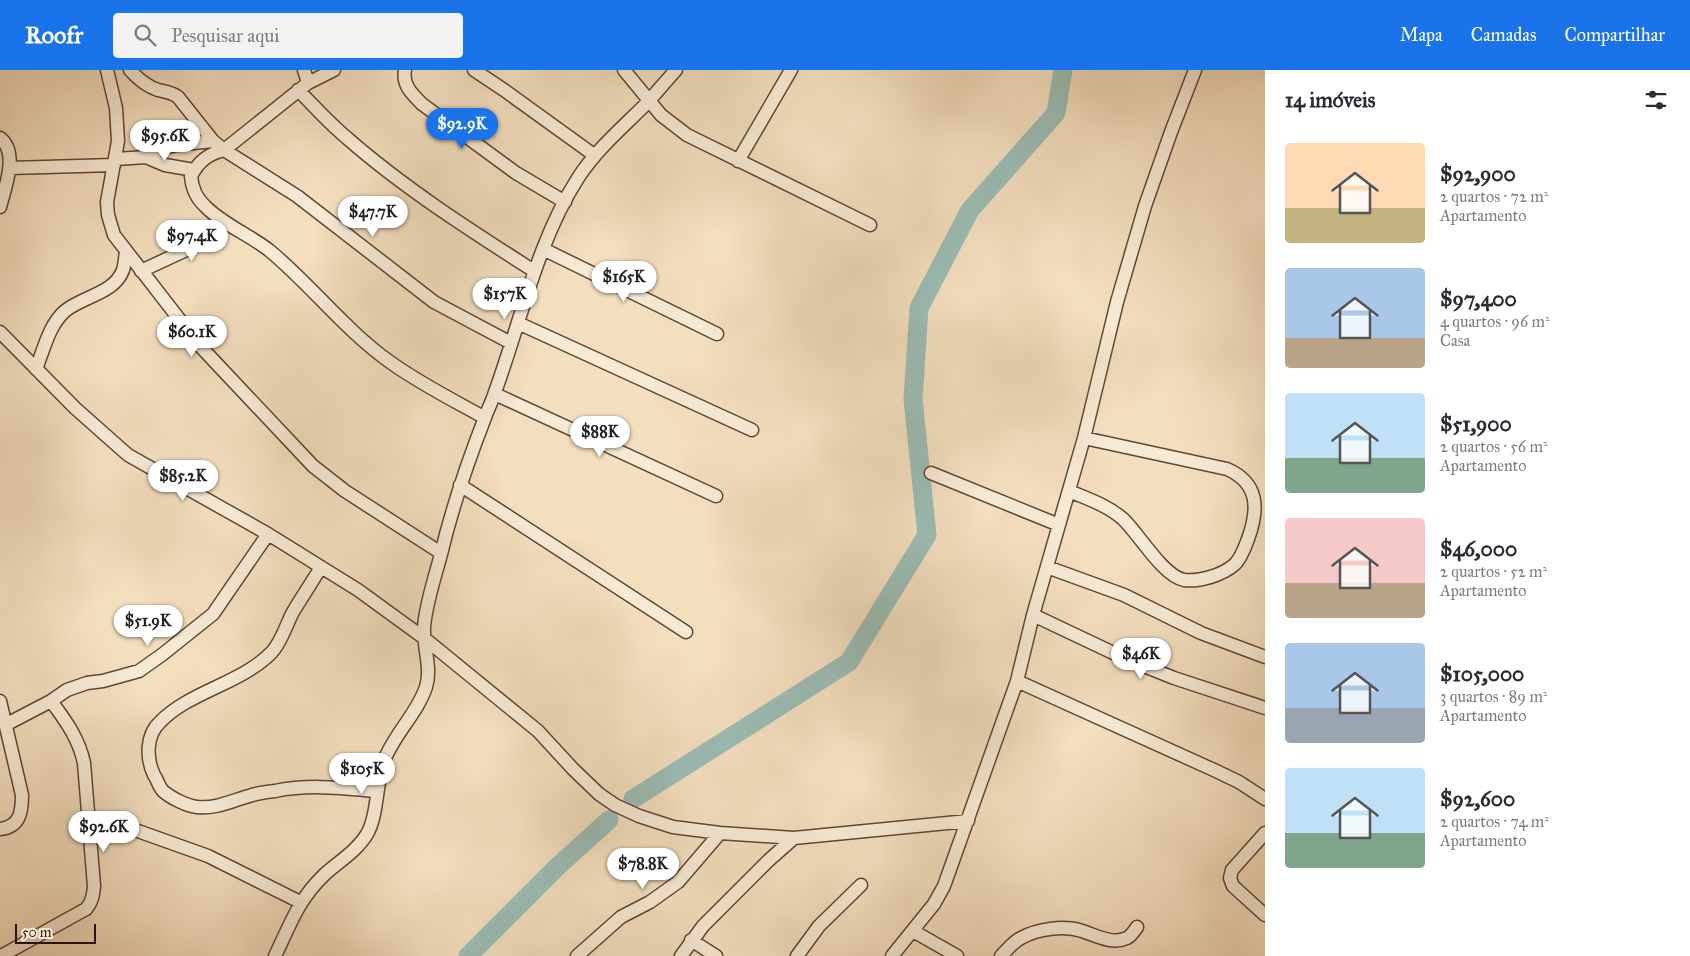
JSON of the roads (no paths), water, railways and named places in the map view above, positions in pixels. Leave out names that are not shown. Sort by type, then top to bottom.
[{"type":"street","points":[[107,70],[116,108],[118,141],[107,202],[108,215],[114,235],[200,346],[313,466],[345,491],[441,553]]},
{"type":"street","points":[[130,70],[147,85],[158,90],[171,92],[178,97],[213,141],[224,150],[297,196],[434,302],[511,343]]},
{"type":"street","points":[[304,70],[303,86],[346,138],[468,229],[534,271]]},
{"type":"street","points":[[334,70],[303,86],[224,150],[213,152],[206,156],[191,176],[195,194],[205,206],[221,219],[270,251],[343,323],[389,361],[484,418]]},
{"type":"street","points":[[405,70],[404,77],[409,91],[422,104],[516,173],[565,202]]},
{"type":"street","points":[[474,70],[594,155]]},
{"type":"street","points":[[624,70],[648,102],[661,115],[687,135],[870,225]]},
{"type":"street","points":[[275,956],[300,902],[324,874],[334,867],[366,836],[372,824],[376,791],[384,762],[393,742],[418,706],[427,685],[428,669],[424,638],[425,619],[441,553],[460,486],[484,418],[495,394],[534,271],[543,249],[565,202],[594,155],[648,102],[676,70]]},
{"type":"street","points":[[738,161],[791,70]]},
{"type":"street","points":[[892,956],[934,904],[944,886],[1017,681],[1032,615],[1084,438],[1117,302],[1145,206],[1170,132],[1195,70]]},
{"type":"street","points":[[0,138],[5,142],[10,160],[10,168],[0,207]]},
{"type":"street","points":[[10,168],[115,162],[146,157],[154,152],[175,145],[213,141]]},
{"type":"street","points":[[146,157],[166,165],[194,170]]},
{"type":"street","points":[[141,270],[186,250],[221,219]]},
{"type":"street","points":[[543,249],[717,334]]},
{"type":"street","points":[[36,369],[54,324],[66,311],[107,288],[118,279],[124,268],[126,250]]},
{"type":"street","points":[[518,323],[752,430]]},
{"type":"street","points":[[0,332],[75,408],[128,455],[268,534],[358,590],[424,638],[538,731],[573,769],[615,805],[638,816],[674,827],[720,833],[794,838],[968,820]]},
{"type":"street","points":[[495,394],[716,496]]},
{"type":"street","points":[[1069,491],[1110,509],[1124,520],[1168,572],[1183,580],[1200,580],[1219,574],[1235,564],[1244,550],[1253,528],[1256,504],[1252,490],[1236,473],[1227,469],[1084,438]]},
{"type":"street","points":[[931,473],[1059,525]]},
{"type":"street","points":[[460,486],[686,632]]},
{"type":"street","points":[[6,724],[67,690],[139,671],[212,614],[268,534]]},
{"type":"street","points":[[321,567],[293,612],[282,638],[272,652],[233,679],[174,709],[159,722],[153,731],[149,743],[152,770],[163,791],[182,802],[196,807],[226,804],[249,796],[294,788],[328,787],[376,791]]},
{"type":"street","points":[[1047,567],[1124,595],[1201,634],[1265,657]]},
{"type":"street","points":[[1032,615],[1124,658],[1174,678],[1265,708]]},
{"type":"street","points":[[1017,681],[1214,770],[1265,799]]},
{"type":"street","points":[[0,701],[22,795],[22,810],[14,825],[0,829]]},
{"type":"street","points":[[1,956],[86,909],[91,902],[94,886],[84,763],[70,726],[50,701]]},
{"type":"street","points":[[87,818],[121,825],[208,856],[300,902]]},
{"type":"street","points":[[577,956],[621,917],[650,902],[678,882],[720,833]]},
{"type":"street","points":[[1265,833],[1232,870],[1230,878],[1233,886],[1265,915]]},
{"type":"street","points":[[681,956],[691,940],[739,890],[794,838]]},
{"type":"street","points":[[797,956],[819,926],[861,885]]},
{"type":"street","points":[[1001,956],[1020,938],[1034,932],[1067,928],[1115,940],[1127,938],[1138,927]]},
{"type":"street","points":[[913,931],[957,956]]},
{"type":"street","points":[[691,940],[716,956]]},
{"type":"waterway","points":[[633,799],[849,662],[927,535],[913,399],[919,308],[970,210],[1056,113],[1063,70]]},
{"type":"waterway","points":[[468,956],[557,867],[609,820]]}]
